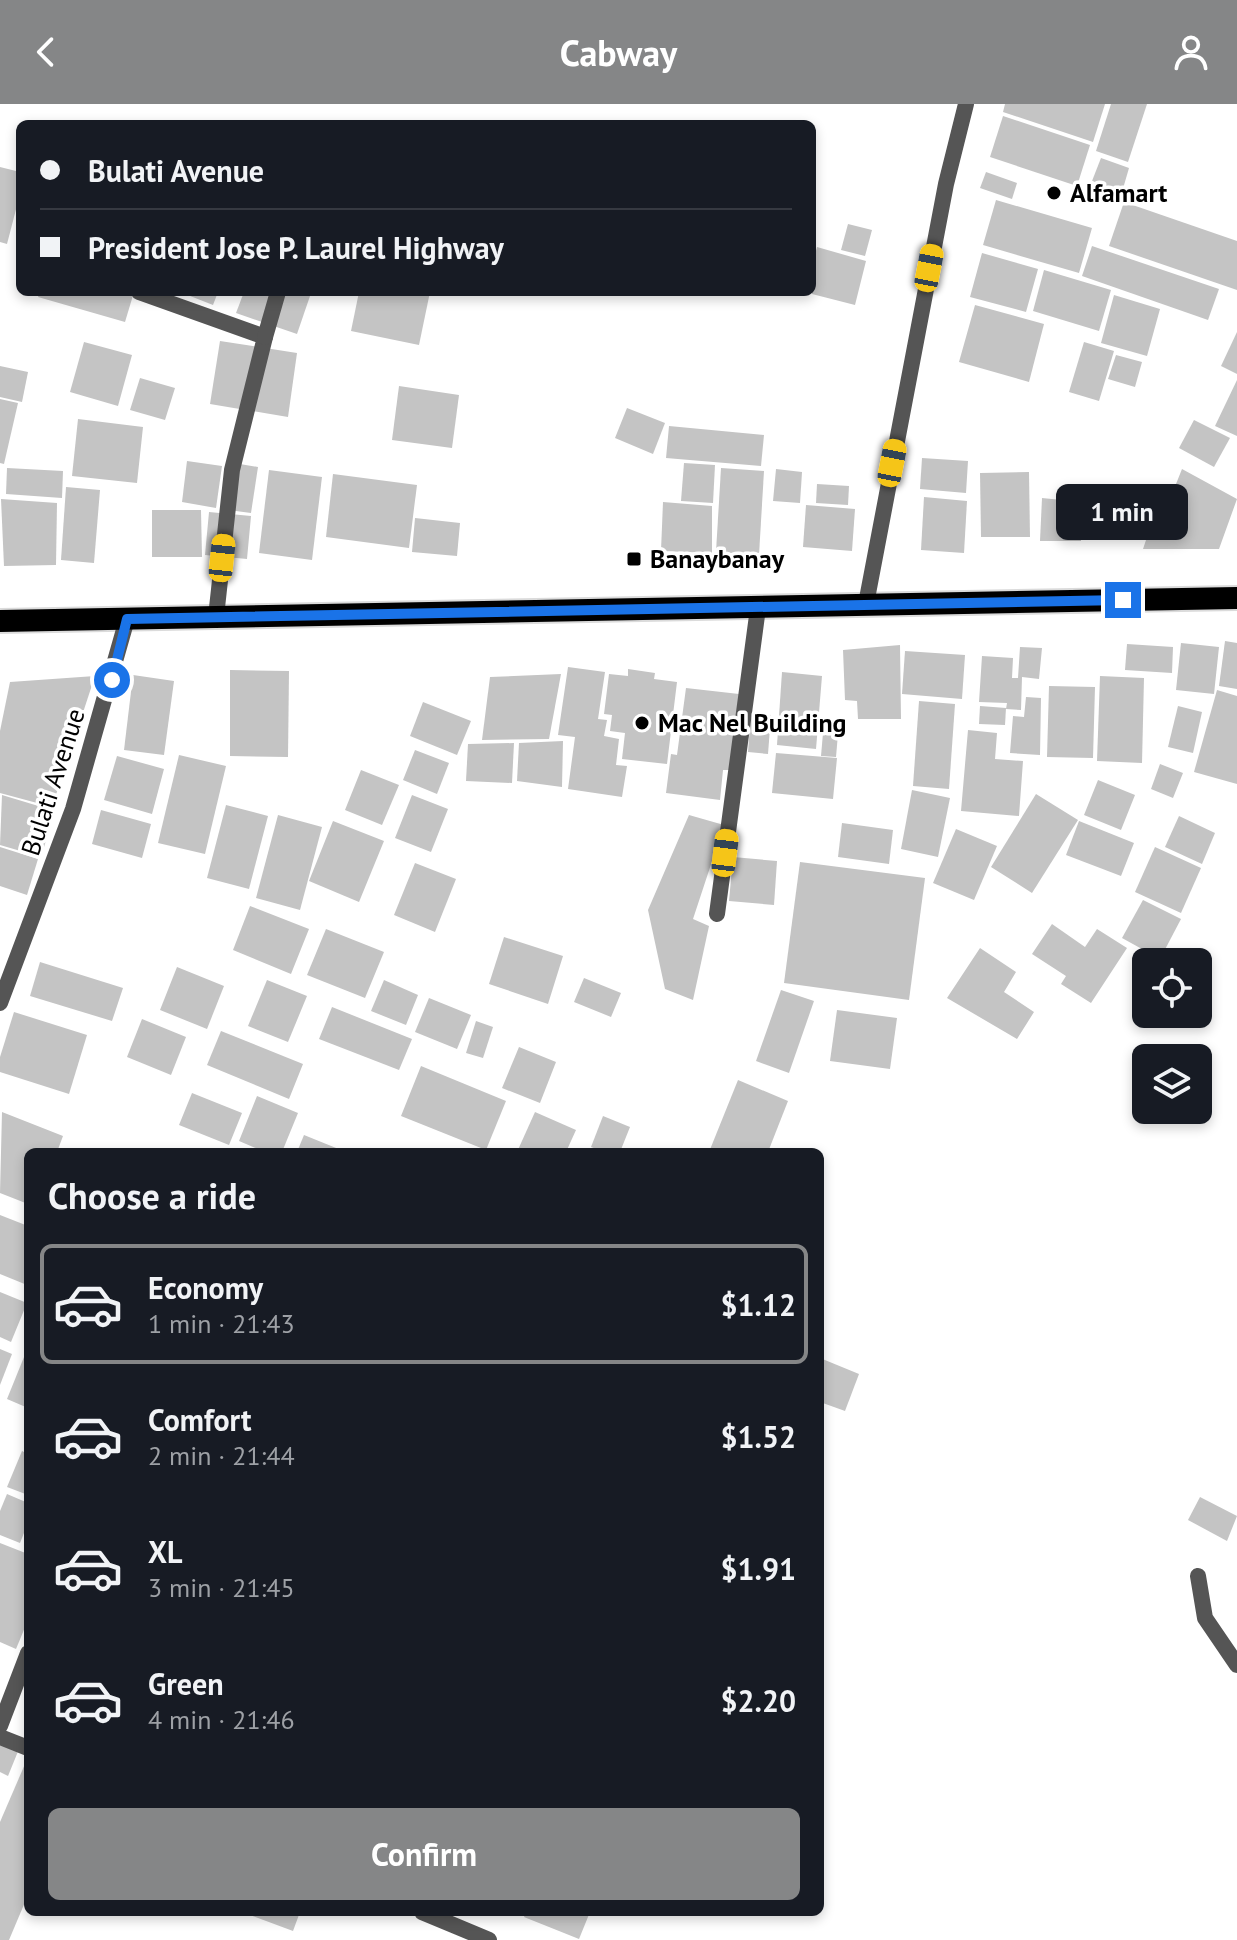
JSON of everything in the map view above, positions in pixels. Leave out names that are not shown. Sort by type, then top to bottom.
[{"type":"highway","points":[[0,621],[1237,598]]},
{"type":"street","points":[[866,604],[943,199],[966,104]]},
{"type":"street","points":[[150,296],[265,337]]},
{"type":"street","points":[[216,617],[232,470],[277,296]]},
{"type":"street","points":[[717,914],[758,608]]},
{"type":"street","name":"Bulati Avenue","points":[[0,1003],[73,809],[127,619]]},
{"type":"street","points":[[1198,1576],[1205,1618],[1237,1665]]},
{"type":"street","points":[[0,1726],[24,1663]]},
{"type":"street","points":[[0,1737],[24,1746]]},
{"type":"street","points":[[432,1916],[489,1940]]},
{"type":"building","points":[[1005,104],[1105,104],[1093,142],[1003,112]]},
{"type":"building","points":[[1111,104],[1147,104],[1128,162],[1096,151]]},
{"type":"building","points":[[1003,116],[1090,145],[1077,186],[990,157]]},
{"type":"building","points":[[1101,158],[1129,168],[1122,192],[1092,181]]},
{"type":"building","points":[[0,167],[16,171],[16,209],[7,244],[0,242]]},
{"type":"building","points":[[986,172],[1017,183],[1012,199],[980,188]]},
{"type":"building","points":[[996,200],[1092,228],[1079,273],[983,245]]},
{"type":"building","points":[[1124,202],[1237,241],[1237,290],[1109,246]]},
{"type":"building","points":[[848,224],[872,230],[865,256],[841,250]]},
{"type":"building","points":[[1092,246],[1219,289],[1208,320],[1082,276]]},
{"type":"building","points":[[817,247],[866,261],[855,305],[816,295]]},
{"type":"building","points":[[982,253],[1038,269],[1026,312],[970,297]]},
{"type":"building","points":[[1044,270],[1111,290],[1099,331],[1033,311]]},
{"type":"building","points":[[1114,295],[1160,309],[1147,356],[1101,343]]},
{"type":"building","points":[[38,296],[133,296],[125,322]]},
{"type":"building","points":[[190,296],[216,296],[213,305]]},
{"type":"building","points":[[242,296],[310,296],[297,334],[236,313]]},
{"type":"building","points":[[358,296],[429,296],[419,345],[351,331]]},
{"type":"building","points":[[975,305],[1044,324],[1029,382],[959,362]]},
{"type":"building","points":[[1237,332],[1237,374],[1221,366]]},
{"type":"building","points":[[220,341],[297,353],[288,417],[210,404]]},
{"type":"building","points":[[84,342],[132,355],[118,406],[70,392]]},
{"type":"building","points":[[1084,342],[1114,351],[1099,401],[1069,392]]},
{"type":"building","points":[[1116,355],[1142,362],[1135,387],[1108,379]]},
{"type":"building","points":[[0,366],[28,372],[22,402],[0,397]]},
{"type":"building","points":[[140,378],[175,388],[165,420],[130,410]]},
{"type":"building","points":[[1237,380],[1237,436],[1215,426]]},
{"type":"building","points":[[399,386],[459,395],[452,448],[392,440]]},
{"type":"building","points":[[0,399],[18,403],[4,464],[0,463]]},
{"type":"building","points":[[627,408],[665,423],[653,454],[615,438]]},
{"type":"building","points":[[78,419],[143,427],[137,483],[72,476]]},
{"type":"building","points":[[1194,420],[1230,438],[1214,467],[1179,448]]},
{"type":"building","points":[[669,426],[764,435],[761,466],[666,458]]},
{"type":"building","points":[[922,458],[968,461],[966,493],[920,489]]},
{"type":"building","points":[[187,461],[222,466],[216,508],[182,502]]},
{"type":"building","points":[[228,462],[258,467],[251,513],[221,509]]},
{"type":"building","points":[[684,463],[715,465],[713,503],[681,501]]},
{"type":"building","points":[[7,468],[63,471],[62,498],[6,494]]},
{"type":"building","points":[[721,468],[764,471],[759,555],[716,552]]},
{"type":"building","points":[[776,469],[802,472],[800,503],[773,501]]},
{"type":"building","points":[[1182,469],[1237,499],[1219,549],[1143,549],[1156,510],[1166,509]]},
{"type":"building","points":[[269,470],[322,477],[312,560],[259,553]]},
{"type":"building","points":[[1029,472],[1030,537],[981,537],[980,473]]},
{"type":"building","points":[[333,474],[417,485],[409,548],[326,537]]},
{"type":"building","points":[[817,484],[849,486],[848,505],[816,503]]},
{"type":"building","points":[[66,487],[100,490],[94,563],[61,560]]},
{"type":"building","points":[[924,497],[967,501],[964,553],[921,550]]},
{"type":"building","points":[[1042,498],[1081,502],[1081,541],[1040,541]]},
{"type":"building","points":[[1,499],[57,503],[56,565],[4,566]]},
{"type":"building","points":[[663,502],[712,506],[712,553],[661,551]]},
{"type":"building","points":[[806,505],[855,509],[852,551],[803,547]]},
{"type":"building","points":[[152,510],[201,510],[202,557],[152,557]]},
{"type":"building","points":[[209,512],[251,516],[247,559],[205,555]]},
{"type":"building","points":[[415,518],[460,523],[457,556],[412,552]]},
{"type":"building","points":[[1225,641],[1237,643],[1237,689],[1219,686]]},
{"type":"building","points":[[1181,643],[1219,647],[1214,694],[1176,690]]},
{"type":"building","points":[[1127,644],[1173,647],[1172,673],[1125,670]]},
{"type":"building","points":[[900,645],[901,719],[858,719],[857,701],[845,700],[843,650]]},
{"type":"building","points":[[1020,647],[1042,648],[1039,679],[1022,677],[1021,710],[1006,709],[1007,703],[979,702],[982,656],[1013,658],[1012,678],[1018,678]]},
{"type":"building","points":[[905,651],[965,655],[962,699],[902,694]]},
{"type":"building","points":[[568,667],[605,672],[598,719],[607,720],[604,736],[619,739],[616,765],[627,766],[622,797],[568,789],[575,737],[558,735]]},
{"type":"building","name":"Mac Nel Building","points":[[628,669],[655,673],[654,679],[677,682],[667,764],[622,759],[625,733],[610,731],[612,715],[604,714],[609,674],[628,676]]},
{"type":"building","points":[[230,670],[289,671],[288,757],[230,756]]},
{"type":"building","points":[[782,672],[822,676],[816,749],[777,745]]},
{"type":"building","points":[[561,674],[549,739],[482,740],[490,677]]},
{"type":"building","points":[[133,675],[174,681],[164,755],[124,750]]},
{"type":"building","points":[[95,676],[52,807],[0,793],[0,731],[10,682]]},
{"type":"building","points":[[1100,676],[1144,678],[1142,763],[1097,761]]},
{"type":"building","points":[[1049,686],[1095,687],[1093,758],[1047,757]]},
{"type":"building","points":[[686,688],[739,694],[730,770],[723,770],[720,800],[666,793],[671,754],[677,755]]},
{"type":"building","points":[[1217,690],[1237,696],[1237,784],[1194,772]]},
{"type":"building","points":[[1026,697],[1041,698],[1040,755],[1010,753],[1013,716],[1024,717]]},
{"type":"building","points":[[919,701],[955,704],[949,789],[913,786]]},
{"type":"building","points":[[423,702],[471,721],[457,755],[410,736]]},
{"type":"building","points":[[980,706],[1006,708],[1005,725],[979,724]]},
{"type":"building","points":[[1178,706],[1202,712],[1193,753],[1168,747]]},
{"type":"building","points":[[751,713],[771,715],[768,754],[748,752]]},
{"type":"building","points":[[968,730],[997,733],[995,759],[1023,761],[1019,816],[961,811]]},
{"type":"building","points":[[823,733],[838,734],[836,757],[821,756]]},
{"type":"building","points":[[563,741],[562,787],[517,781],[519,743]]},
{"type":"building","points":[[514,743],[512,783],[466,781],[468,744]]},
{"type":"building","points":[[415,750],[449,763],[437,794],[403,780]]},
{"type":"building","points":[[776,753],[837,758],[833,799],[772,793]]},
{"type":"building","points":[[179,755],[226,766],[205,854],[158,843]]},
{"type":"building","points":[[117,756],[164,769],[152,814],[104,800]]},
{"type":"building","points":[[1160,764],[1183,773],[1173,798],[1151,789]]},
{"type":"building","points":[[361,770],[399,785],[382,825],[345,810]]},
{"type":"building","points":[[1098,780],[1135,795],[1121,830],[1084,815]]},
{"type":"building","points":[[912,790],[950,798],[938,857],[901,849]]},
{"type":"building","points":[[1036,794],[1078,820],[1032,893],[991,867]]},
{"type":"building","points":[[2,795],[55,811],[41,857],[0,845]]},
{"type":"building","points":[[412,795],[448,809],[431,852],[395,838]]},
{"type":"building","points":[[226,805],[268,816],[249,889],[207,878]]},
{"type":"building","points":[[101,810],[151,824],[142,858],[92,844]]},
{"type":"building","points":[[278,815],[322,827],[300,910],[256,898]]},
{"type":"building","points":[[689,815],[724,825],[693,919],[709,926],[693,1000],[665,989],[648,910]]},
{"type":"building","points":[[1179,816],[1215,833],[1202,864],[1165,847]]},
{"type":"building","points":[[333,821],[384,841],[359,902],[309,881]]},
{"type":"building","points":[[1079,821],[1134,843],[1121,876],[1066,855]]},
{"type":"building","points":[[842,823],[893,830],[889,864],[838,857]]},
{"type":"building","points":[[956,829],[997,846],[974,900],[933,883]]},
{"type":"building","points":[[0,847],[38,859],[27,895],[0,886]]},
{"type":"building","points":[[1155,847],[1201,868],[1181,913],[1135,892]]},
{"type":"building","points":[[733,857],[777,861],[774,905],[729,901]]},
{"type":"building","points":[[800,862],[925,878],[909,1000],[784,983]]},
{"type":"building","points":[[415,863],[456,879],[435,932],[394,915]]},
{"type":"building","points":[[1143,900],[1181,919],[1166,948],[1140,948],[1122,938]]},
{"type":"building","points":[[250,906],[309,929],[291,974],[233,950]]},
{"type":"building","points":[[1052,924],[1085,947],[1097,929],[1127,948],[1091,1003],[1061,984],[1066,976],[1032,954]]},
{"type":"building","points":[[326,929],[384,952],[365,998],[307,975]]},
{"type":"building","points":[[504,937],[563,956],[548,1004],[489,984]]},
{"type":"building","points":[[980,948],[1016,972],[1004,992],[1034,1012],[1017,1039],[947,998]]},
{"type":"building","points":[[40,962],[123,988],[112,1021],[30,996]]},
{"type":"building","points":[[177,967],[224,986],[207,1029],[160,1010]]},
{"type":"building","points":[[584,978],[621,993],[611,1017],[574,1002]]},
{"type":"building","points":[[267,980],[307,996],[288,1042],[248,1026]]},
{"type":"building","points":[[384,980],[418,995],[406,1025],[371,1011]]},
{"type":"building","points":[[781,990],[814,1001],[789,1073],[756,1061]]},
{"type":"building","points":[[429,998],[471,1015],[457,1049],[415,1032]]},
{"type":"building","points":[[332,1007],[412,1039],[399,1070],[319,1039]]},
{"type":"building","points":[[837,1010],[897,1018],[890,1069],[830,1061]]},
{"type":"building","points":[[14,1012],[87,1035],[69,1094],[0,1072],[0,1057]]},
{"type":"building","points":[[142,1019],[186,1037],[171,1075],[127,1057]]},
{"type":"building","points":[[476,1021],[493,1027],[483,1058],[466,1053]]},
{"type":"building","points":[[221,1031],[303,1064],[289,1099],[207,1065]]},
{"type":"building","points":[[519,1047],[556,1062],[540,1103],[502,1088]]},
{"type":"building","points":[[421,1066],[506,1101],[487,1148],[401,1116]]},
{"type":"building","points":[[738,1080],[788,1101],[770,1148],[711,1148]]},
{"type":"building","points":[[192,1093],[242,1113],[229,1145],[179,1125]]},
{"type":"building","points":[[257,1096],[298,1113],[284,1148],[256,1148],[239,1141]]},
{"type":"building","points":[[2,1112],[63,1136],[58,1148],[24,1148],[24,1202],[0,1193]]},
{"type":"building","points":[[535,1112],[576,1130],[568,1148],[519,1148]]},
{"type":"building","points":[[603,1116],[630,1127],[622,1148],[591,1147]]},
{"type":"building","points":[[304,1135],[336,1148],[299,1148]]},
{"type":"building","points":[[0,1215],[24,1224],[24,1284],[0,1274]]},
{"type":"building","points":[[0,1292],[24,1302],[24,1310],[11,1342],[0,1337]]},
{"type":"building","points":[[0,1349],[12,1354],[0,1385]]},
{"type":"building","points":[[24,1357],[24,1406],[7,1399]]},
{"type":"building","points":[[824,1360],[859,1374],[845,1411],[824,1403]]},
{"type":"building","points":[[22,1451],[24,1493],[7,1487]]},
{"type":"building","points":[[7,1494],[24,1501],[24,1533],[20,1543],[0,1535],[0,1511]]},
{"type":"building","points":[[1200,1497],[1237,1516],[1227,1541],[1188,1520]]},
{"type":"building","points":[[0,1543],[24,1552],[24,1630],[16,1649],[0,1642]]},
{"type":"building","points":[[0,1741],[19,1749],[8,1776],[0,1772]]},
{"type":"building","points":[[24,1766],[24,1904],[9,1940],[0,1940],[0,1822]]},
{"type":"building","points":[[253,1916],[299,1916],[293,1931]]},
{"type":"building","points":[[524,1916],[588,1916],[579,1939]]},
{"type":"place","name":"Alfamart","points":[[1054,193]]},
{"type":"place","name":"Banaybanay","points":[[634,559]]},
{"type":"place","name":"Mac Nel Building","points":[[642,723]]},
{"type":"route","points":[[112,680],[127,619],[1123,600]]}]
